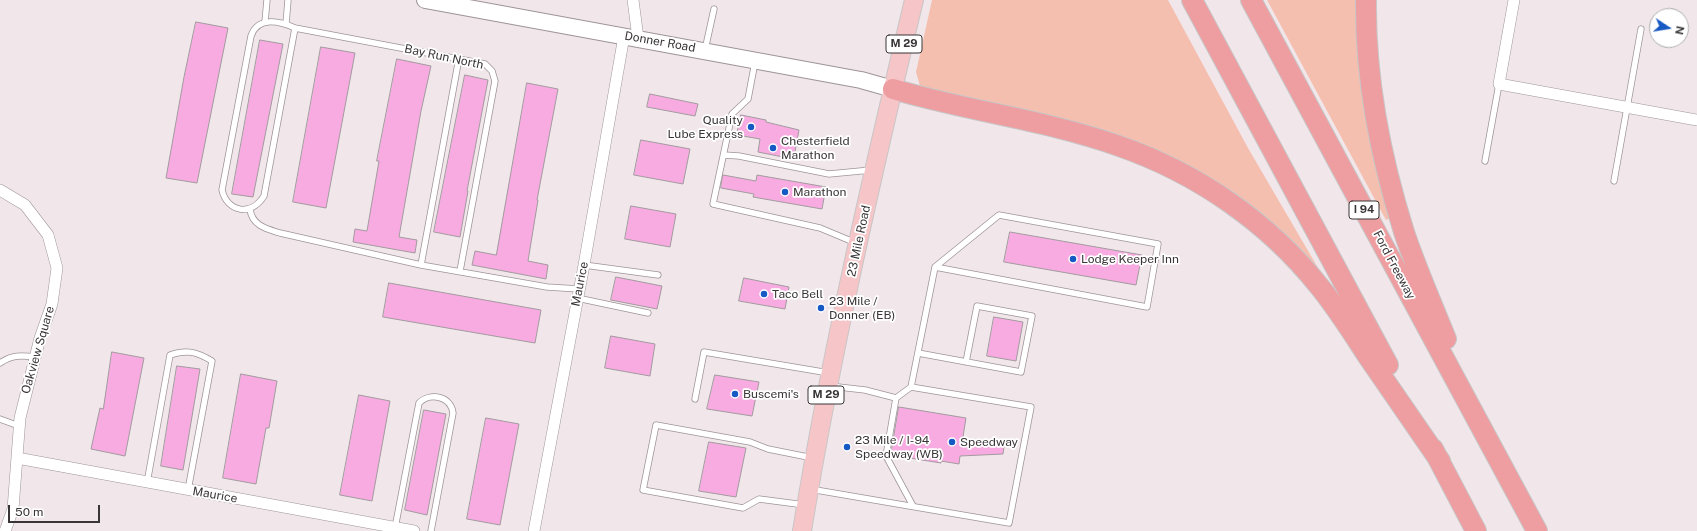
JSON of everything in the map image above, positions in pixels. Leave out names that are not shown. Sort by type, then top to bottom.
[{"type":"highway","points":[[1192,0],[1440,461],[1476,531]]},
{"type":"highway","name":"Ford Freeway","points":[[1251,0],[1537,531]]},
{"type":"highway","points":[[1366,0],[1371,90],[1376,126],[1384,161],[1405,234],[1477,420]]},
{"type":"highway","points":[[893,89],[1065,130],[1120,146],[1180,172],[1230,203],[1274,239],[1319,286],[1440,461]]},
{"type":"main road","name":"23 Mile Road","points":[[802,531],[830,380],[858,244],[914,0]]},
{"type":"street","name":"Donner Road","points":[[425,0],[861,80],[893,89]]},
{"type":"street","name":"Maurice","points":[[534,531],[578,294],[631,37],[633,0]]},
{"type":"street","points":[[1514,0],[1499,84],[1697,120]]},
{"type":"street","name":"Oakview Square","points":[[0,190],[25,205],[48,235],[57,268],[52,304],[40,338],[20,418],[13,509],[6,531]]},
{"type":"street","name":"Maurice","points":[[17,458],[414,531]]},
{"type":"lane","points":[[267,0],[265,22],[258,25],[253,30],[251,36],[222,190],[226,201],[240,209],[250,209],[255,207],[264,196],[295,28]]},
{"type":"lane","points":[[286,24],[288,0]]},
{"type":"lane","points":[[705,51],[714,9]]},
{"type":"lane","name":"Bay Run North","points":[[265,22],[286,24],[295,28],[459,58],[485,64],[492,71],[495,81],[460,271]]},
{"type":"lane","points":[[1614,180],[1641,29]]},
{"type":"lane","points":[[421,265],[459,58]]},
{"type":"lane","points":[[755,60],[748,99],[732,114],[713,204],[820,228],[858,244]]},
{"type":"lane","points":[[1485,161],[1499,84]]},
{"type":"lane","points":[[724,155],[739,156],[829,174],[875,170]]},
{"type":"lane","points":[[250,209],[254,220],[263,228],[268,230],[421,265],[547,287],[648,313]]},
{"type":"lane","points":[[913,506],[886,456],[896,398],[911,387],[935,267],[999,215],[1158,244],[1147,306],[935,267]]},
{"type":"lane","points":[[584,265],[658,275]]},
{"type":"lane","points":[[918,353],[966,362],[1021,372],[1032,316],[978,306],[966,362]]},
{"type":"lane","points":[[147,483],[170,355],[192,351],[201,354],[212,361],[188,490]]},
{"type":"lane","points":[[695,399],[704,352],[830,380],[896,398]]},
{"type":"lane","points":[[0,363],[9,357],[21,355],[35,357]]},
{"type":"lane","points":[[815,458],[768,449],[750,442],[656,425],[643,490],[743,508],[759,499],[808,497],[913,506],[1009,523],[1032,407],[911,387]]},
{"type":"lane","points":[[395,528],[419,404],[428,397],[434,396],[448,402],[452,406],[453,413],[431,531]]},
{"type":"lane","points":[[0,419],[19,426]]},
{"type":"shaded area","points":[[932,0],[1168,0],[1248,148],[1321,273],[1308,259],[1209,179],[926,91],[920,86],[916,72]]},
{"type":"shaded area","points":[[1267,0],[1358,0],[1390,218],[1386,220]]},
{"type":"building","points":[[196,22],[228,28],[197,183],[166,178],[184,77]]},
{"type":"building","points":[[260,40],[283,44],[253,197],[232,194]]},
{"type":"building","points":[[321,47],[355,53],[326,208],[293,202]]},
{"type":"building","points":[[397,59],[431,66],[421,111],[399,237],[417,240],[415,253],[353,242],[355,229],[367,231],[379,161],[377,161]]},
{"type":"building","points":[[465,75],[488,80],[460,237],[434,232]]},
{"type":"building","points":[[527,83],[558,89],[537,200],[528,261],[548,265],[546,279],[472,265],[475,251],[496,255]]},
{"type":"building","points":[[650,94],[698,104],[695,116],[647,107]]},
{"type":"building","points":[[741,115],[766,120],[766,122],[799,130],[794,157],[789,156],[788,158],[758,152],[760,139],[737,135]]},
{"type":"building","points":[[641,140],[690,149],[683,184],[634,175]]},
{"type":"building","points":[[723,175],[756,181],[757,175],[826,187],[822,209],[753,197],[754,194],[721,188]]},
{"type":"building","points":[[631,206],[676,214],[670,247],[625,239]]},
{"type":"building","name":"Lodge Keeper Inn","points":[[1010,232],[1142,255],[1136,285],[1004,262]]},
{"type":"building","points":[[616,277],[662,286],[657,309],[611,300]]},
{"type":"building","name":"Taco Bell","points":[[744,278],[789,287],[785,309],[739,301]]},
{"type":"building","points":[[389,283],[541,310],[535,343],[383,317]]},
{"type":"building","points":[[994,317],[1023,322],[1016,361],[987,356]]},
{"type":"building","points":[[611,336],[655,344],[650,376],[605,368]]},
{"type":"building","points":[[112,352],[144,358],[125,456],[91,449],[100,408],[103,409]]},
{"type":"building","points":[[177,366],[200,369],[183,470],[161,466]]},
{"type":"building","points":[[241,374],[277,381],[269,428],[266,428],[256,484],[223,478]]},
{"type":"building","points":[[715,375],[759,382],[752,416],[707,409]]},
{"type":"building","points":[[359,395],[390,401],[372,501],[340,495]]},
{"type":"building","points":[[899,407],[966,418],[962,443],[1005,440],[1003,454],[960,456],[959,464],[941,461],[941,463],[891,455]]},
{"type":"building","points":[[424,410],[446,414],[427,515],[405,510]]},
{"type":"building","points":[[486,418],[519,424],[500,525],[467,519]]},
{"type":"building","points":[[709,442],[746,448],[736,497],[699,491]]},
{"type":"place","name":"Quality Lube Express","points":[[751,127]]},
{"type":"place","name":"Chesterfield Marathon","points":[[773,148]]},
{"type":"place","name":"Marathon","points":[[785,192]]},
{"type":"place","name":"Lodge Keeper Inn","points":[[1073,259]]},
{"type":"place","name":"Taco Bell","points":[[764,294]]},
{"type":"place","name":"23 Mile / Donner (EB)","points":[[821,308]]},
{"type":"place","name":"Buscemi's","points":[[735,394]]},
{"type":"place","name":"Speedway","points":[[952,442]]},
{"type":"place","name":"23 Mile / I-94 Speedway (WB)","points":[[847,447]]}]
